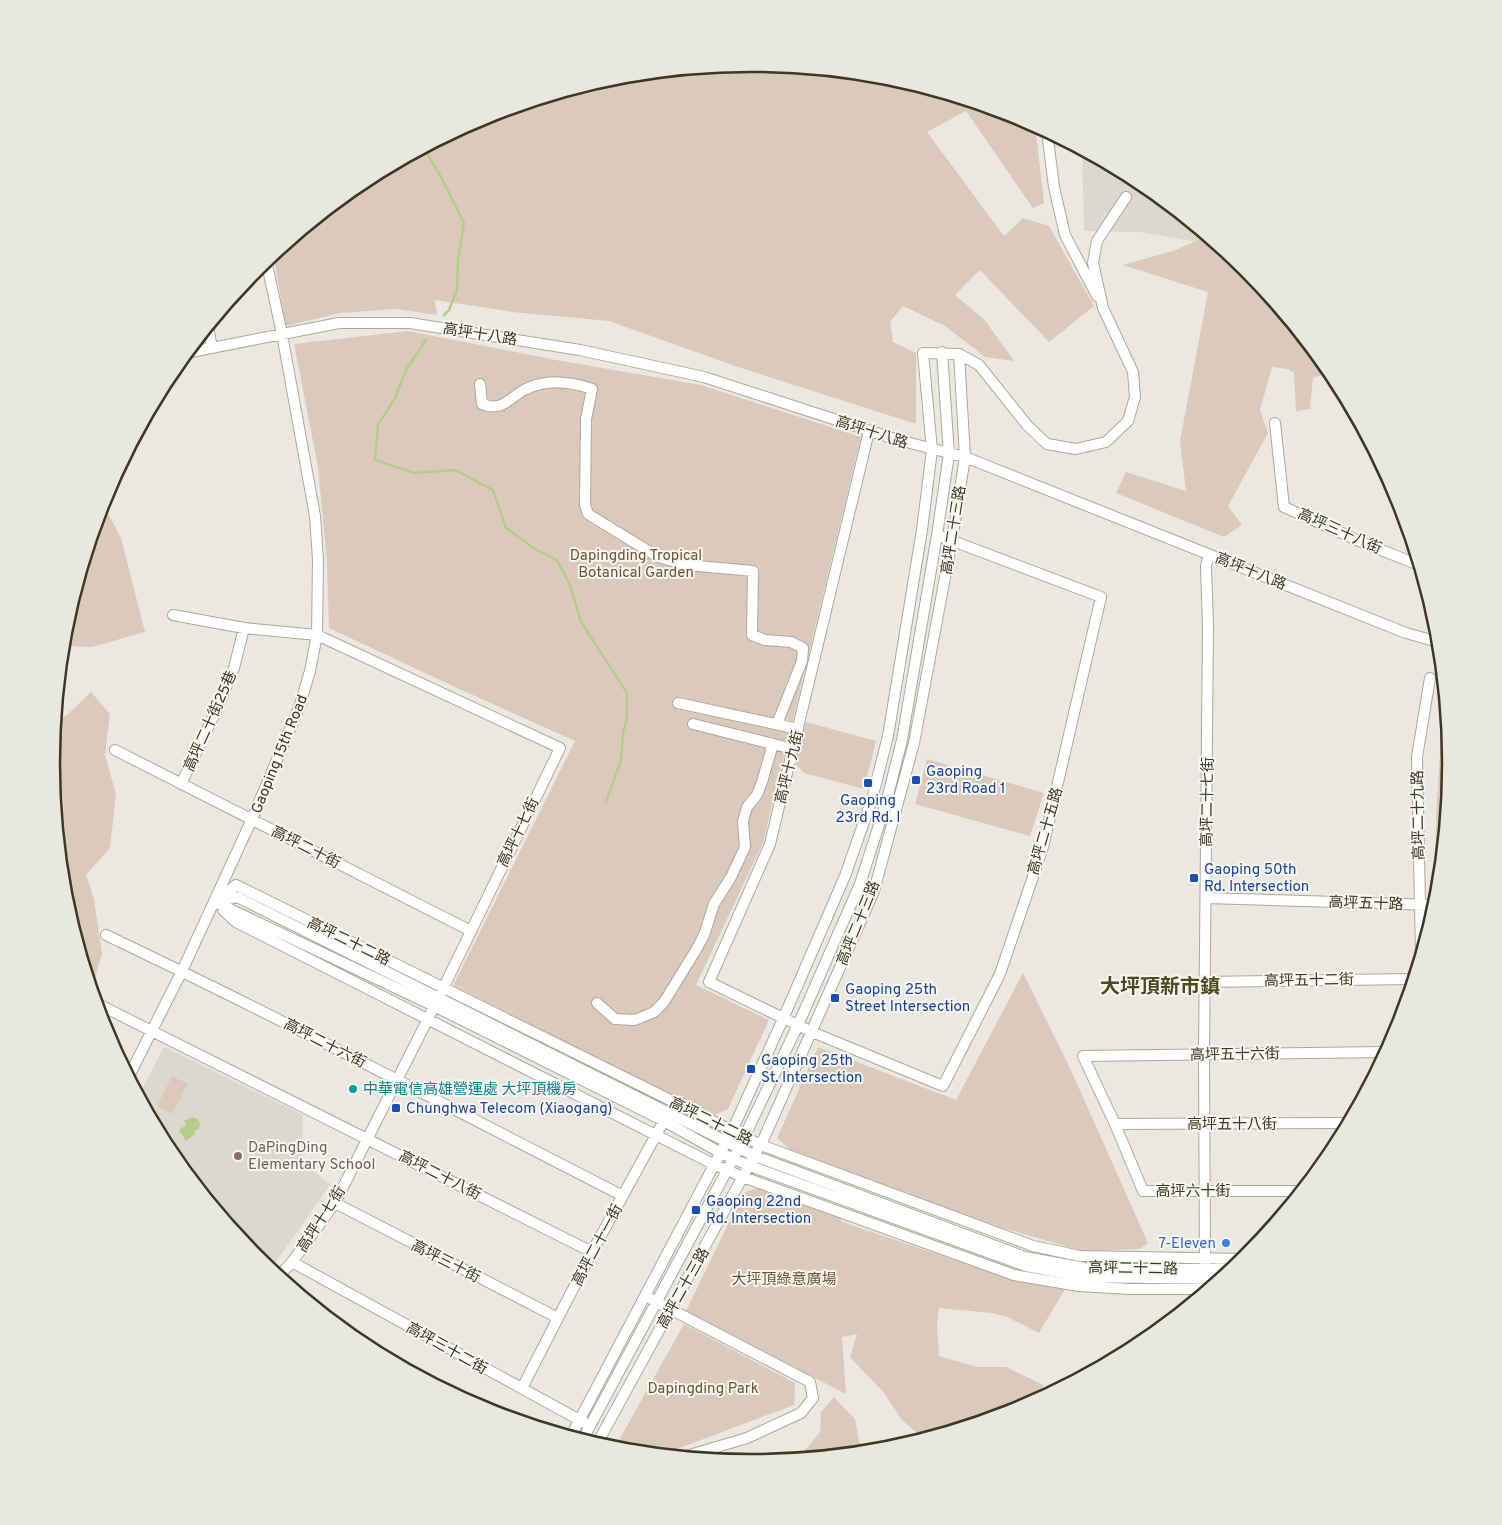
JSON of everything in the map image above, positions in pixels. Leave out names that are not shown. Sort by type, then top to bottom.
[{"type":"street","points":[[942,352],[959,354],[978,366],[1027,425],[1047,444],[1076,449],[1106,442],[1128,421],[1135,397],[1133,372],[1066,235],[1054,187],[1048,139]]},
{"type":"street","points":[[1103,308],[1093,263],[1098,241],[1126,197]]},
{"type":"street","name":"Gaoping 15th Road","points":[[132,1070],[215,902],[252,819],[300,705],[310,671],[317,635],[318,560],[315,516],[282,334],[268,269]]},
{"type":"street","name":"高坪十八路","points":[[196,351],[339,323],[410,323],[580,350],[704,378],[869,431],[932,450],[965,457],[1406,632],[1431,640]]},
{"type":"street","points":[[209,334],[212,348]]},
{"type":"street","name":"高坪二十三路","points":[[575,1431],[732,1132],[784,1019],[845,876],[874,790],[888,736],[922,530],[932,450],[923,352],[942,352],[949,454],[937,535],[902,740],[886,802],[860,884],[798,1025],[739,1148],[586,1433]]},
{"type":"street","name":"高坪二十三路","points":[[601,1437],[761,1145],[874,891],[914,743],[952,540],[965,457],[959,354]]},
{"type":"street","points":[[480,384],[482,404],[492,408],[505,404],[524,390],[548,382],[569,382],[592,389],[586,420],[585,505],[588,514],[658,556],[687,565],[753,571],[752,635],[764,640],[791,642],[803,648],[802,661],[777,724]]},
{"type":"street","name":"高坪三十八街","points":[[1275,423],[1284,506],[1366,544],[1411,561]]},
{"type":"street","name":"高坪十九街","points":[[812,1032],[709,982],[770,844],[869,431]]},
{"type":"street","name":"高坪二十五路","points":[[812,1032],[943,1086],[1000,974],[1043,846],[1101,597],[937,535]]},
{"type":"street","name":"高坪二十七街","points":[[1206,1279],[1204,1055],[1208,626],[1206,566],[1209,554]]},
{"type":"street","name":"高坪十七街","points":[[173,615],[244,628],[317,635],[560,748],[368,1139],[334,1203],[283,1271]]},
{"type":"street","name":"高坪二十街25巷","points":[[181,784],[217,709],[234,668],[244,628]]},
{"type":"street","name":"高坪二十九路","points":[[1421,931],[1417,757],[1430,678]]},
{"type":"street","points":[[678,703],[798,729]]},
{"type":"street","points":[[693,724],[794,749]]},
{"type":"street","points":[[597,1003],[615,1019],[635,1020],[654,1012],[664,1002],[704,935],[714,904],[745,847],[743,820],[747,807],[757,795],[773,744]]},
{"type":"street","name":"高坪二十街","points":[[115,750],[471,931]]},
{"type":"street","name":"高坪二十二路","points":[[215,902],[236,885],[666,1117],[755,1156],[1025,1257],[1090,1269],[1206,1279]]},
{"type":"street","name":"高坪五十路","points":[[1206,898],[1427,905]]},
{"type":"street","name":"高坪二十二路","points":[[215,902],[439,996],[673,1102],[761,1145],[1033,1246],[1206,1279]]},
{"type":"street","name":"高坪二十二路","points":[[215,902],[236,922],[715,1165],[743,1177],[1014,1275],[1079,1286],[1130,1289],[1206,1279]]},
{"type":"street","name":"高坪二十六街","points":[[106,935],[182,971],[623,1196]]},
{"type":"street","name":"高坪五十二街","points":[[1205,982],[1407,978]]},
{"type":"street","name":"高坪二十八街","points":[[106,1008],[592,1252]]},
{"type":"street","name":"高坪五十六街","points":[[1083,1056],[1378,1052]]},
{"type":"street","name":"高坪六十街","points":[[1083,1056],[1115,1124],[1143,1191],[1293,1191]]},
{"type":"street","name":"高坪二十一街","points":[[522,1388],[592,1252],[657,1135],[673,1102]]},
{"type":"street","name":"高坪二十二路","points":[[666,1117],[720,1153],[733,1159],[1026,1266],[1085,1277],[1206,1279]]},
{"type":"street","name":"高坪五十八街","points":[[1115,1124],[1340,1123]]},
{"type":"street","name":"高坪三十街","points":[[334,1203],[558,1318]]},
{"type":"street","name":"高坪三十二街","points":[[292,1262],[603,1432]]},
{"type":"street","points":[[645,1296],[810,1382],[813,1398],[801,1413],[746,1438],[701,1452]]},
{"type":"shaded area","points":[[1082,157],[1135,188],[1172,214],[1208,244],[1140,232],[1084,231]]},
{"type":"shaded area","points":[[61,732],[67,732],[72,868],[70,875],[61,808]]},
{"type":"shaded area","name":"DaPingDing Elementary School","points":[[164,1047],[303,1115],[302,1160],[330,1185],[275,1263],[231,1218],[203,1183],[176,1146],[142,1089]]},
{"type":"shaded area","points":[[192,1117],[198,1119],[199,1129],[194,1131],[195,1134],[186,1141],[179,1130],[186,1125],[184,1121]]},
{"type":"green space","points":[[706,73],[796,73],[841,77],[886,85],[930,95],[973,108],[1036,133],[1044,203],[1033,208],[966,111],[927,132],[1004,236],[1023,218],[1049,226],[1094,306],[1049,342],[980,270],[955,295],[984,319],[1014,361],[985,357],[945,326],[903,306],[890,322],[893,342],[916,353],[916,424],[735,366],[609,321],[513,312],[435,300],[437,315],[396,309],[340,313],[286,326],[274,262],[330,214],[406,164],[445,143],[529,108],[572,95],[616,85],[661,77]]},
{"type":"green space","points":[[1202,238],[1207,243],[1271,307],[1323,375],[1313,378],[1310,409],[1296,411],[1294,373],[1288,369],[1272,367],[1260,410],[1268,433],[1228,506],[1242,525],[1224,537],[1116,493],[1126,472],[1186,491],[1180,441],[1208,292],[1123,265],[1176,250]]},
{"type":"green space","name":"Dapingding Tropical Botanical Garden","points":[[408,331],[556,360],[701,385],[861,437],[763,843],[696,985],[769,1020],[728,1109],[713,1116],[453,986],[575,741],[329,628],[327,563],[318,467],[294,344]]},
{"type":"green space","points":[[108,512],[121,538],[145,632],[92,647],[70,646],[84,584]]},
{"type":"green space","points":[[91,692],[110,714],[105,755],[116,794],[110,848],[86,875],[94,899],[102,954],[95,978],[73,897],[65,842],[64,800],[61,791],[60,762],[61,718],[67,715]]},
{"type":"green space","points":[[806,722],[876,741],[864,789],[804,773],[796,764]]},
{"type":"green space","points":[[1441,733],[1441,808],[1435,859]]},
{"type":"green space","points":[[927,759],[1044,793],[1030,836],[915,804]]},
{"type":"green space","points":[[1023,973],[1070,1068],[1148,1243],[1140,1249],[1082,1251],[1003,1228],[832,1168],[793,1152],[777,1138],[818,1047],[956,1100]]},
{"type":"green space","points":[[172,1076],[188,1084],[172,1114],[157,1106]]},
{"type":"green space","name":"大坪頂綠意廣場","points":[[757,1188],[840,1217],[842,1222],[1002,1276],[1065,1289],[1039,1333],[1007,1317],[992,1313],[939,1308],[937,1325],[939,1356],[977,1367],[1006,1367],[1043,1385],[1042,1389],[973,1417],[917,1433],[902,1420],[884,1393],[850,1357],[857,1334],[842,1337],[846,1394],[686,1311],[743,1193]]},
{"type":"green space","name":"Dapingding Park","points":[[684,1324],[795,1383],[794,1405],[676,1449],[619,1440]]},
{"type":"green space","points":[[834,1397],[855,1419],[859,1442],[861,1444],[804,1451],[820,1432],[821,1412]]},
{"type":"waterway","points":[[427,153],[464,223],[458,259],[457,290],[449,310],[444,315]]},
{"type":"waterway","points":[[426,340],[406,370],[395,398],[378,425],[375,460],[414,473],[455,470],[493,490],[506,528],[535,549],[557,560],[570,585],[581,622],[627,693],[627,717],[623,733],[621,760],[606,802]]},
{"type":"place","name":"Gaoping 23rd Road 1","points":[[916,780]]},
{"type":"place","name":"Gaoping 23rd Rd. I","points":[[868,783]]},
{"type":"place","name":"Gaoping 50th Rd. Intersection","points":[[1194,878]]},
{"type":"place","name":"Gaoping 25th Street Intersection","points":[[835,998]]},
{"type":"place","name":"Gaoping 25th St. Intersection","points":[[751,1069]]},
{"type":"place","name":"中華電信高雄營運處 大坪頂機房","points":[[353,1089]]},
{"type":"place","name":"Chunghwa Telecom (Xiaogang)","points":[[396,1108]]},
{"type":"place","name":"DaPingDing Elementary School","points":[[238,1156]]},
{"type":"place","name":"Gaoping 22nd Rd. Intersection","points":[[696,1210]]},
{"type":"place","name":"7-Eleven","points":[[1226,1243]]},
{"type":"district","name":"大坪頂新市鎮","points":[[1160,986]]}]
